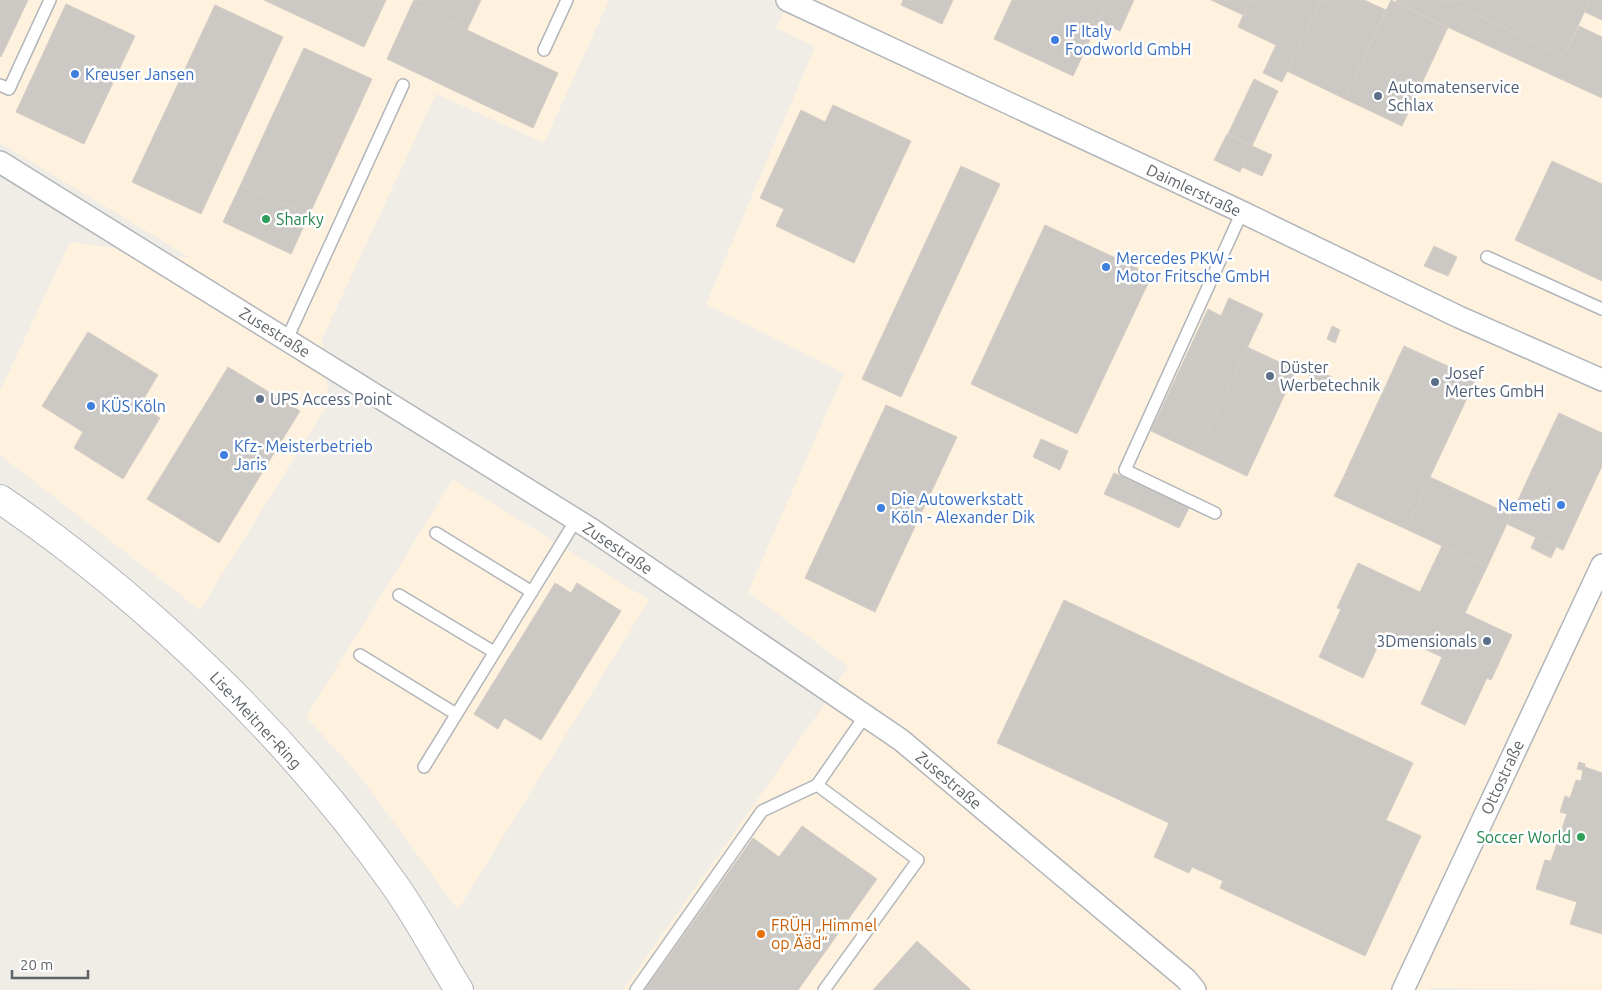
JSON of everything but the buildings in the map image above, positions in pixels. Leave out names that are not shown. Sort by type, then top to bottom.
[{"type":"main road","name":"Lise-Meitner-Ring","points":[[0,499],[153,617],[240,701],[318,787],[396,887],[460,990]]},
{"type":"street","name":"Daimlerstraße","points":[[799,2],[1459,316],[1602,380]]},
{"type":"street","name":"Zusestraße","points":[[0,162],[576,520],[907,745],[1186,979],[1195,990]]},
{"type":"street","name":"Ottostraße","points":[[1403,990],[1602,565]]},
{"type":"lane","points":[[0,85],[9,89],[50,0]]},
{"type":"lane","points":[[544,50],[568,0]]},
{"type":"lane","points":[[287,339],[403,85]]},
{"type":"lane","points":[[1216,513],[1125,470],[1242,212]]},
{"type":"lane","points":[[1488,257],[1602,309]]},
{"type":"lane","points":[[424,767],[576,520]]},
{"type":"lane","points":[[436,533],[532,592]]},
{"type":"lane","points":[[399,595],[494,652]]},
{"type":"lane","points":[[360,655],[456,714]]},
{"type":"lane","points":[[636,990],[762,811],[816,785],[865,716]]},
{"type":"lane","points":[[816,785],[918,860],[824,990]]},
{"type":"shaded area","points":[[0,0],[609,0],[544,143],[414,84],[436,94],[322,339],[329,402],[200,610],[0,455],[0,391],[70,242],[191,258],[0,143]]},
{"type":"shaded area","points":[[790,0],[1602,0],[1602,990],[1430,988],[1429,990],[623,990],[817,715],[848,666],[748,592],[844,373],[706,304],[815,47],[776,28]]},
{"type":"shaded area","points":[[453,479],[649,600],[458,910],[359,775],[306,717]]},
{"type":"place","name":"IF Italy Foodworld GmbH","points":[[1055,40]]},
{"type":"place","name":"Kreuser Jansen","points":[[75,74]]},
{"type":"place","name":"Automatenservice Schlax","points":[[1378,96]]},
{"type":"place","name":"Sharky","points":[[266,219]]},
{"type":"place","name":"Mercedes PKW - Motor Fritsche GmbH","points":[[1106,267]]},
{"type":"place","name":"Düster Werbetechnik","points":[[1270,376]]},
{"type":"place","name":"Josef Mertes GmbH","points":[[1435,382]]},
{"type":"place","name":"UPS Access Point","points":[[260,399]]},
{"type":"place","name":"KÜS Köln","points":[[91,406]]},
{"type":"place","name":"Kfz- Meisterbetrieb Jaris","points":[[224,455]]},
{"type":"place","name":"Nemeti","points":[[1561,505]]},
{"type":"place","name":"Die Autowerkstatt Köln - Alexander Dik","points":[[881,508]]},
{"type":"place","name":"3Dmensionals","points":[[1487,641]]},
{"type":"place","name":"Soccer World","points":[[1581,837]]},
{"type":"place","name":"FRÜH „Himmel op Ääd“","points":[[761,934]]}]
